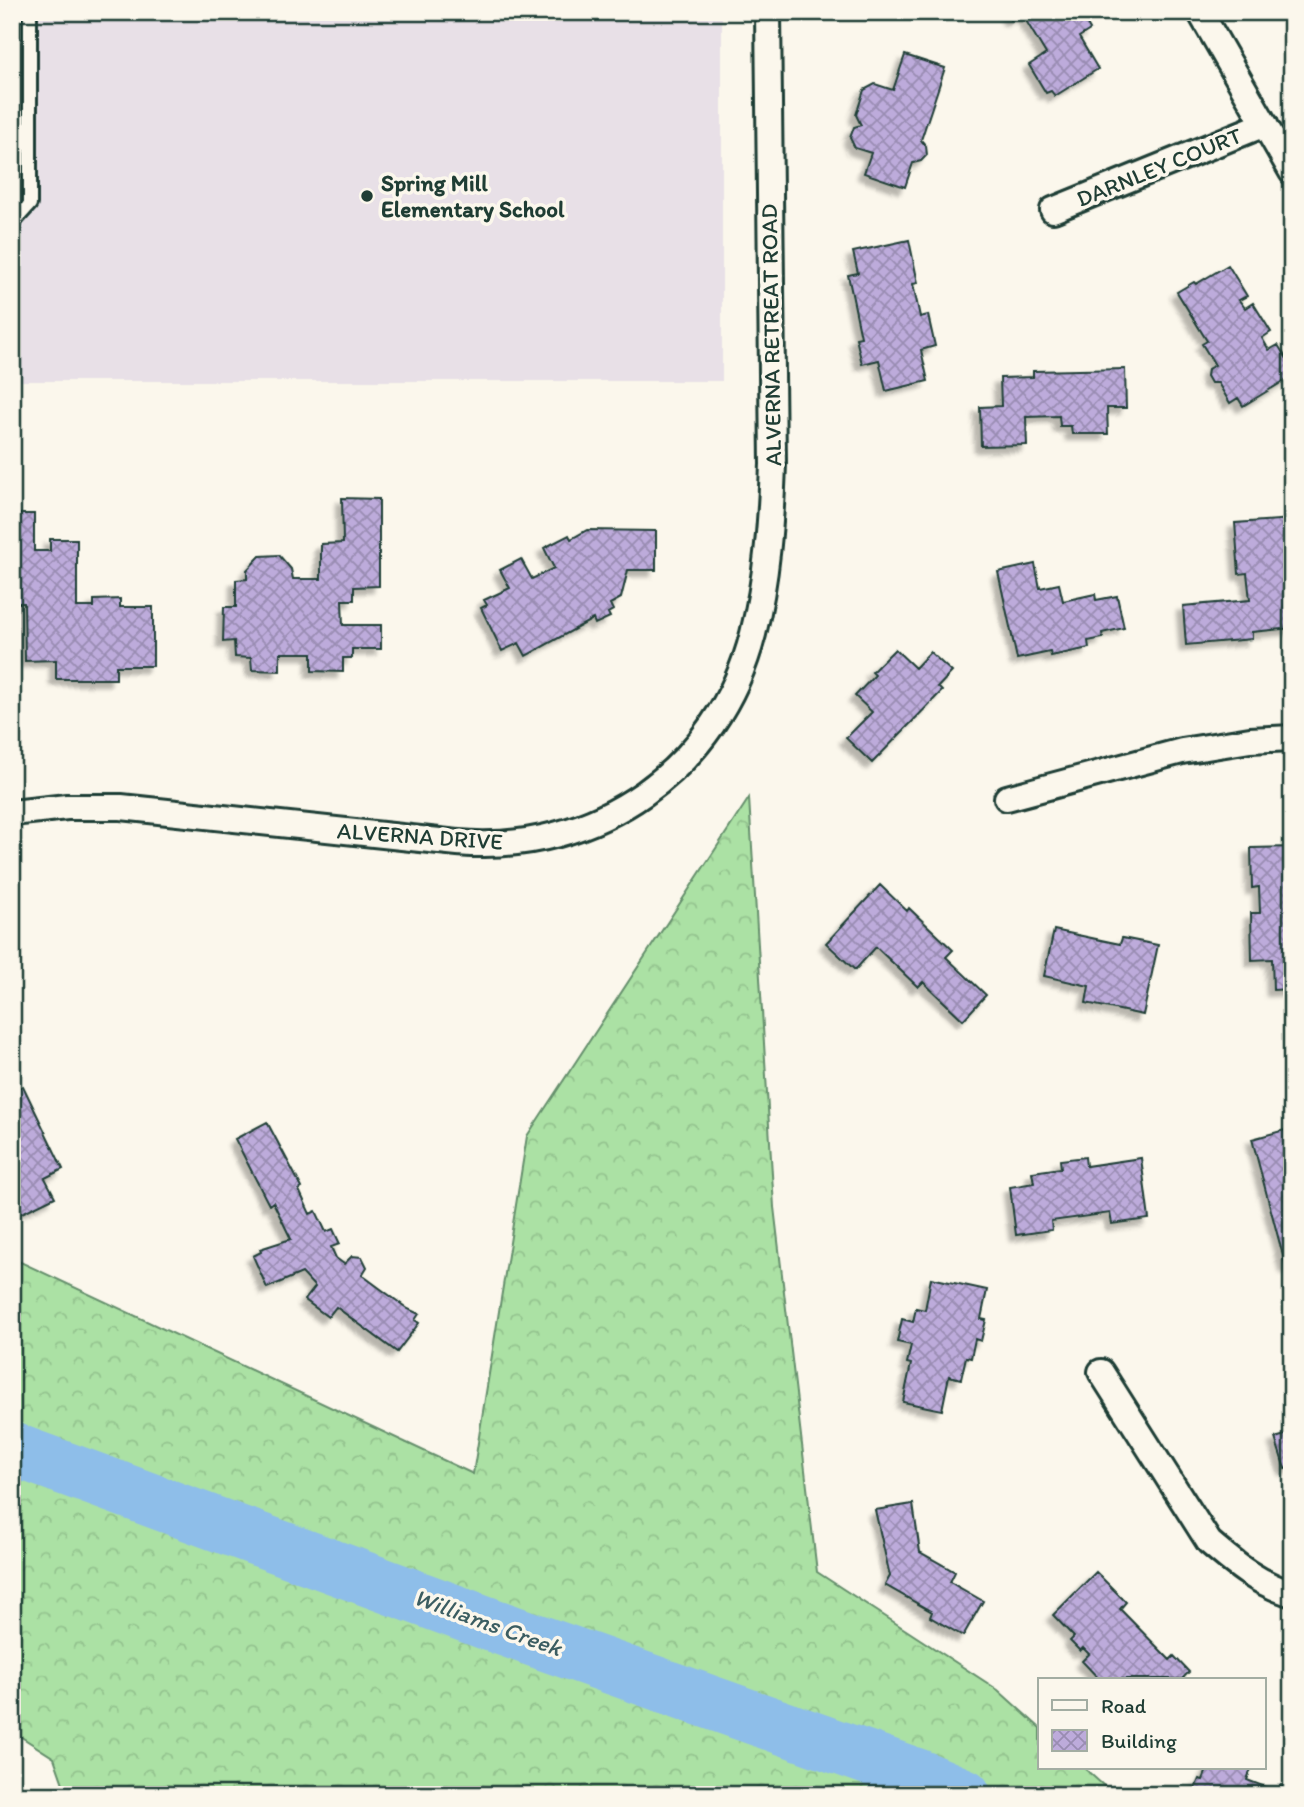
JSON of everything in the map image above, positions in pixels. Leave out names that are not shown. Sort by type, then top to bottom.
[{"type":"street","name":"ALVERNA RETREAT ROAD","points":[[746,656],[753,634],[768,543],[773,464],[768,12]]},
{"type":"street","points":[[1200,12],[1292,173]]},
{"type":"street","name":"DARNLEY COURT","points":[[1053,210],[1265,124]]},
{"type":"street","name":"ALVERNA DRIVE","points":[[12,813],[67,807],[121,807],[471,844],[542,839],[608,816],[656,786],[677,767],[714,724],[734,687],[746,656]]},
{"type":"street","points":[[1007,798],[1168,753],[1223,744],[1292,738]]},
{"type":"street","points":[[1101,1372],[1209,1542],[1251,1577],[1292,1594]]},
{"type":"lane","points":[[12,224],[30,204],[30,12]]},
{"type":"shaded area","name":"Spring Mill Elementary School","points":[[12,12],[722,12],[722,381],[12,381]]},
{"type":"green space","points":[[749,798],[774,1207],[817,1572],[998,1690],[1038,1726],[1038,1769],[1085,1769],[1114,1795],[67,1795],[54,1758],[12,1731],[12,1258],[473,1474],[527,1136]]},
{"type":"building","points":[[1006,12],[1079,12],[1090,30],[1079,37],[1098,69],[1055,96],[1051,91],[1046,93],[1029,65],[1046,54],[1022,14],[1011,20]]},
{"type":"building","points":[[905,55],[945,68],[921,140],[926,146],[927,155],[921,161],[913,163],[905,187],[864,173],[871,153],[855,148],[850,138],[854,127],[861,125],[856,115],[864,90],[875,84],[893,90]]},
{"type":"building","points":[[909,240],[918,283],[913,284],[920,317],[928,315],[935,346],[921,350],[928,381],[886,391],[879,360],[862,364],[856,338],[861,337],[848,275],[858,273],[853,252]]},
{"type":"building","points":[[1228,265],[1247,296],[1239,300],[1245,308],[1253,303],[1271,332],[1262,338],[1269,350],[1278,345],[1292,367],[1292,376],[1243,406],[1238,398],[1230,403],[1218,383],[1211,383],[1207,376],[1208,369],[1215,365],[1202,344],[1207,341],[1177,292]]},
{"type":"building","points":[[1125,369],[1126,408],[1107,408],[1108,434],[1072,434],[1071,426],[1060,426],[1059,416],[1026,417],[1027,445],[981,446],[980,407],[1001,406],[1000,378],[1033,377],[1033,371]]},
{"type":"building","points":[[342,498],[379,499],[379,586],[354,587],[354,600],[342,600],[343,625],[381,625],[381,649],[352,649],[352,658],[343,658],[343,672],[312,671],[312,653],[280,653],[280,671],[252,670],[251,658],[235,657],[234,641],[223,642],[224,607],[236,607],[236,580],[247,579],[247,570],[260,556],[279,555],[291,569],[293,579],[321,579],[321,544],[343,543]]},
{"type":"building","points":[[12,514],[34,514],[34,551],[50,551],[50,539],[77,539],[77,607],[94,607],[94,600],[120,599],[120,607],[153,607],[153,666],[116,666],[116,679],[56,679],[56,660],[25,661],[24,603],[13,603]]},
{"type":"building","points":[[1292,519],[1292,628],[1252,632],[1252,639],[1186,645],[1183,606],[1250,600],[1247,573],[1239,574],[1235,523]]},
{"type":"building","points":[[587,530],[656,531],[656,570],[628,570],[621,598],[610,604],[613,610],[608,613],[610,617],[595,624],[593,619],[526,656],[519,643],[502,651],[481,608],[487,605],[484,600],[510,588],[500,570],[521,559],[532,579],[554,568],[544,548],[569,535],[571,539]]},
{"type":"building","points":[[1035,564],[1040,588],[1059,584],[1063,601],[1095,594],[1096,600],[1117,596],[1124,628],[1102,633],[1103,638],[1088,641],[1089,648],[1051,656],[1050,652],[1017,659],[998,572]]},
{"type":"building","points":[[895,649],[915,668],[930,652],[952,672],[938,687],[942,691],[872,763],[846,738],[872,712],[855,696],[875,675],[872,672]]},
{"type":"building","points":[[1292,847],[1292,989],[1273,990],[1272,959],[1252,960],[1251,913],[1260,913],[1259,887],[1252,888],[1251,848]]},
{"type":"building","points":[[880,885],[907,911],[909,908],[953,950],[946,957],[986,995],[963,1020],[923,982],[918,987],[876,947],[855,970],[826,943]]},
{"type":"building","points":[[1054,930],[1120,944],[1122,938],[1158,945],[1143,1015],[1086,1003],[1089,986],[1044,976]]},
{"type":"building","points":[[23,1086],[63,1169],[45,1178],[55,1197],[20,1214],[12,1199],[12,1091]]},
{"type":"building","points":[[267,1122],[302,1188],[299,1190],[310,1214],[316,1211],[326,1232],[333,1229],[340,1244],[331,1247],[336,1258],[344,1264],[352,1256],[362,1257],[367,1267],[362,1275],[419,1314],[415,1320],[419,1323],[397,1352],[336,1307],[328,1317],[305,1300],[315,1287],[302,1273],[267,1288],[253,1256],[261,1252],[260,1249],[291,1239],[273,1202],[269,1205],[235,1139]]},
{"type":"building","points":[[1292,1128],[1292,1266],[1286,1267],[1252,1139]]},
{"type":"building","points":[[1085,1157],[1086,1166],[1141,1158],[1149,1219],[1112,1224],[1110,1213],[1051,1221],[1052,1230],[1016,1235],[1010,1187],[1034,1183],[1032,1172],[1061,1168],[1060,1160]]},
{"type":"building","points":[[931,1278],[987,1290],[981,1319],[986,1320],[981,1341],[975,1339],[971,1358],[966,1357],[961,1379],[949,1376],[942,1410],[903,1402],[911,1364],[907,1363],[911,1345],[897,1342],[902,1319],[913,1322],[916,1308],[925,1310]]},
{"type":"building","points":[[1292,1433],[1292,1467],[1285,1469],[1275,1438]]},
{"type":"building","points":[[913,1504],[920,1552],[955,1572],[950,1582],[983,1601],[963,1636],[930,1617],[932,1612],[885,1585],[890,1576],[875,1510]]},
{"type":"building","points":[[1096,1572],[1126,1602],[1120,1609],[1170,1660],[1174,1656],[1189,1672],[1183,1678],[1098,1678],[1082,1661],[1089,1654],[1083,1648],[1080,1651],[1070,1641],[1074,1637],[1053,1615]]},
{"type":"building","points":[[1207,1769],[1251,1769],[1247,1780],[1278,1792],[1281,1785],[1292,1789],[1292,1795],[1192,1795],[1199,1779],[1203,1780]]},
{"type":"waterway","name":"Williams Creek","points":[[12,1449],[492,1625],[919,1776],[964,1795]]},
{"type":"place","name":"Spring Mill Elementary School","points":[[367,196]]}]
